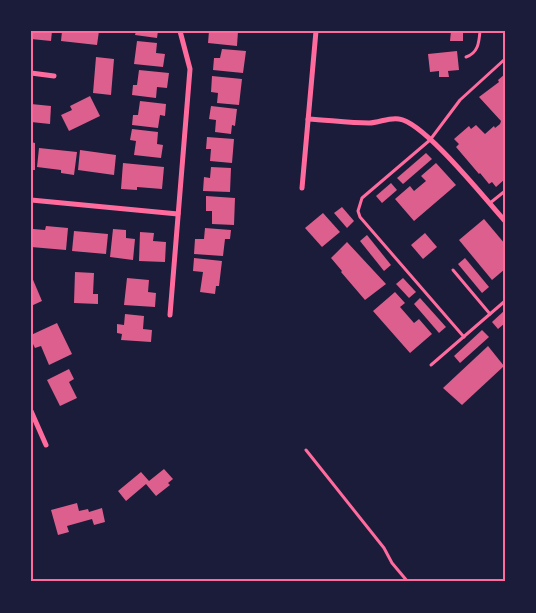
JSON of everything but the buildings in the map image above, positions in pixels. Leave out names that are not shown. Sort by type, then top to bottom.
[{"type":"street","points":[[170,315],[190,69],[180,31]]},
{"type":"street","points":[[302,188],[316,31]]},
{"type":"street","points":[[31,73],[54,76]]},
{"type":"street","points":[[308,119],[371,124],[398,118],[405,120],[448,156],[505,221]]},
{"type":"street","points":[[31,200],[178,214]]},
{"type":"street","points":[[31,411],[46,445]]},
{"type":"lane","points":[[466,57],[472,55],[476,50],[480,31]]},
{"type":"lane","points":[[464,337],[360,217],[358,211],[362,198],[430,140],[460,100],[505,59]]},
{"type":"lane","points":[[489,204],[505,191]]},
{"type":"lane","points":[[453,270],[490,314]]},
{"type":"lane","points":[[431,365],[505,301]]},
{"type":"lane","points":[[306,450],[384,548],[392,563],[408,582]]}]
